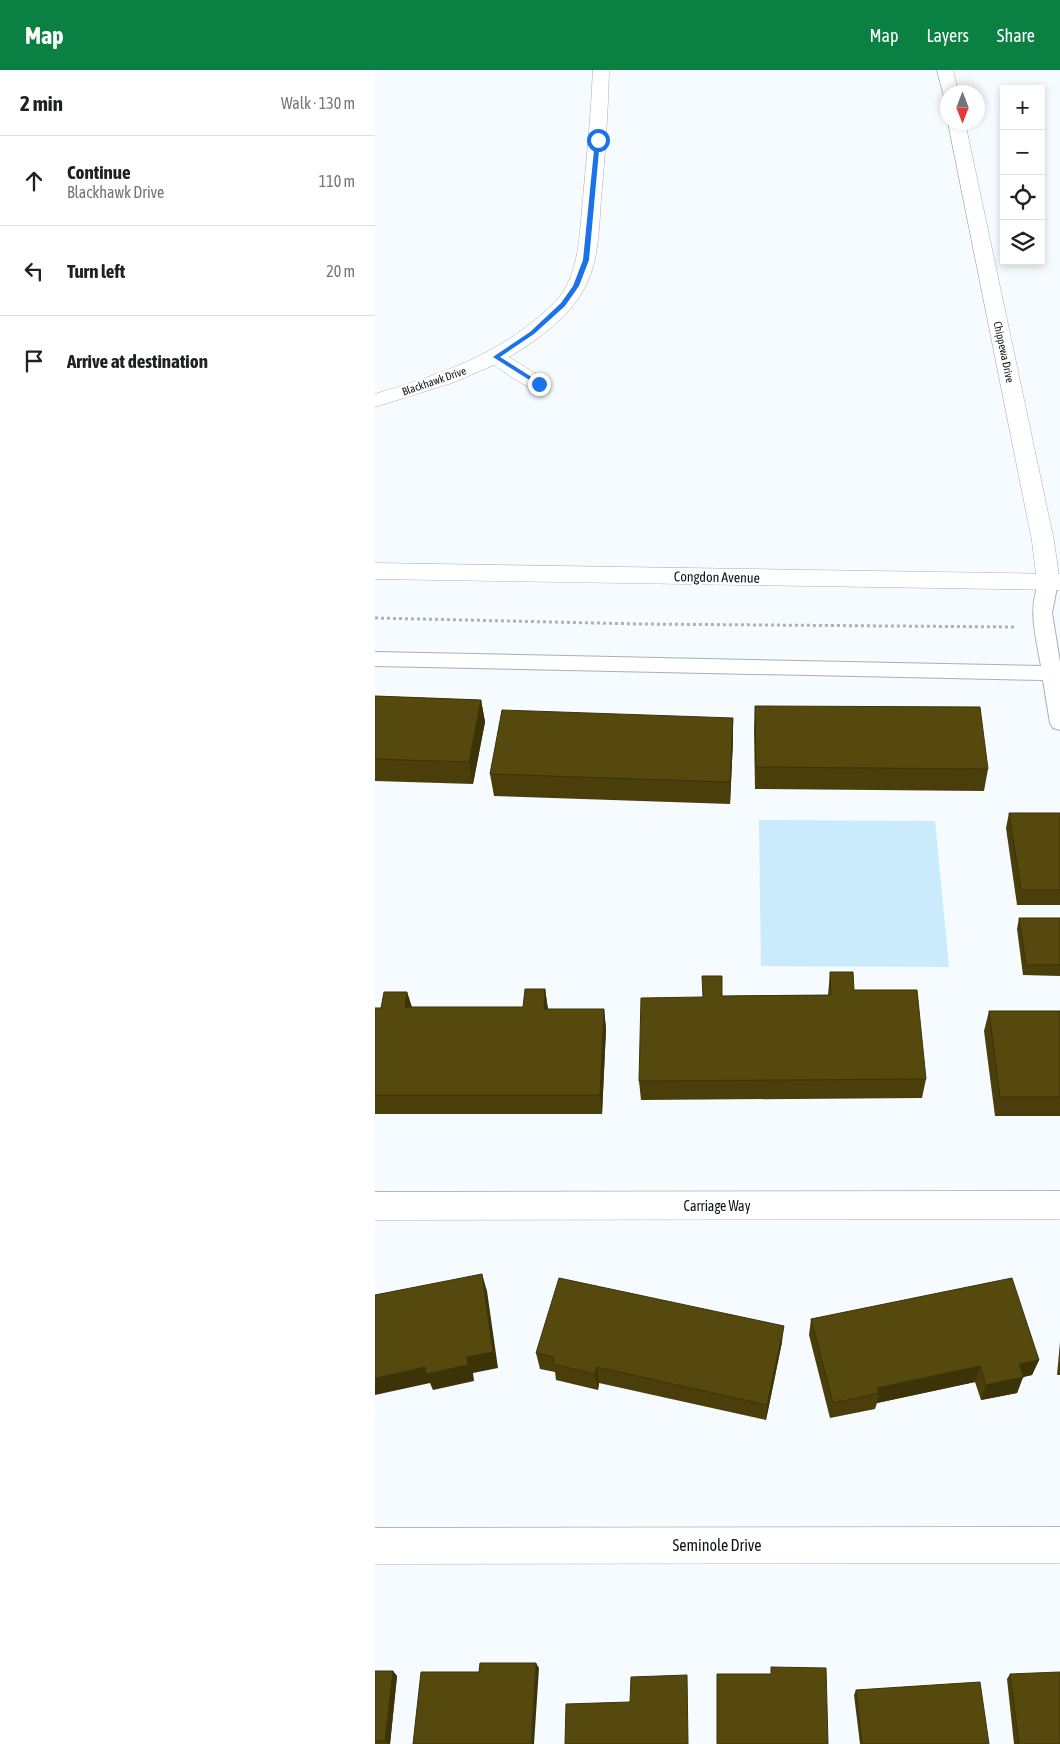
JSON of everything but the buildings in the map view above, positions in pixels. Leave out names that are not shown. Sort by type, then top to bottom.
[{"type":"street","name":"Blackhawk Drive","points":[[375,401],[446,380],[496,357],[532,333],[563,304],[576,286],[586,260],[598,140],[601,70]]},
{"type":"street","points":[[945,70],[948,85]]},
{"type":"street","name":"Chippewa Drive","points":[[958,130],[1043,541],[1054,582]]},
{"type":"street","points":[[496,357],[539,384]]},
{"type":"street","name":"Congdon Avenue","points":[[375,571],[1054,582]]},
{"type":"street","name":"Carriage Way","points":[[375,1206],[1060,1205]]},
{"type":"street","name":"Seminole Drive","points":[[375,1546],[1060,1545]]},
{"type":"lane","points":[[1054,582],[1042,613],[1055,674],[1060,723]]},
{"type":"lane","points":[[375,659],[1055,674]]},
{"type":"path","points":[[375,618],[641,624],[1019,627]]},
{"type":"shaded area","points":[[759,820],[935,821],[949,967],[761,966]]},
{"type":"route","points":[[539,384],[496,357],[532,333],[563,304],[576,286],[586,260],[598,140]]}]
